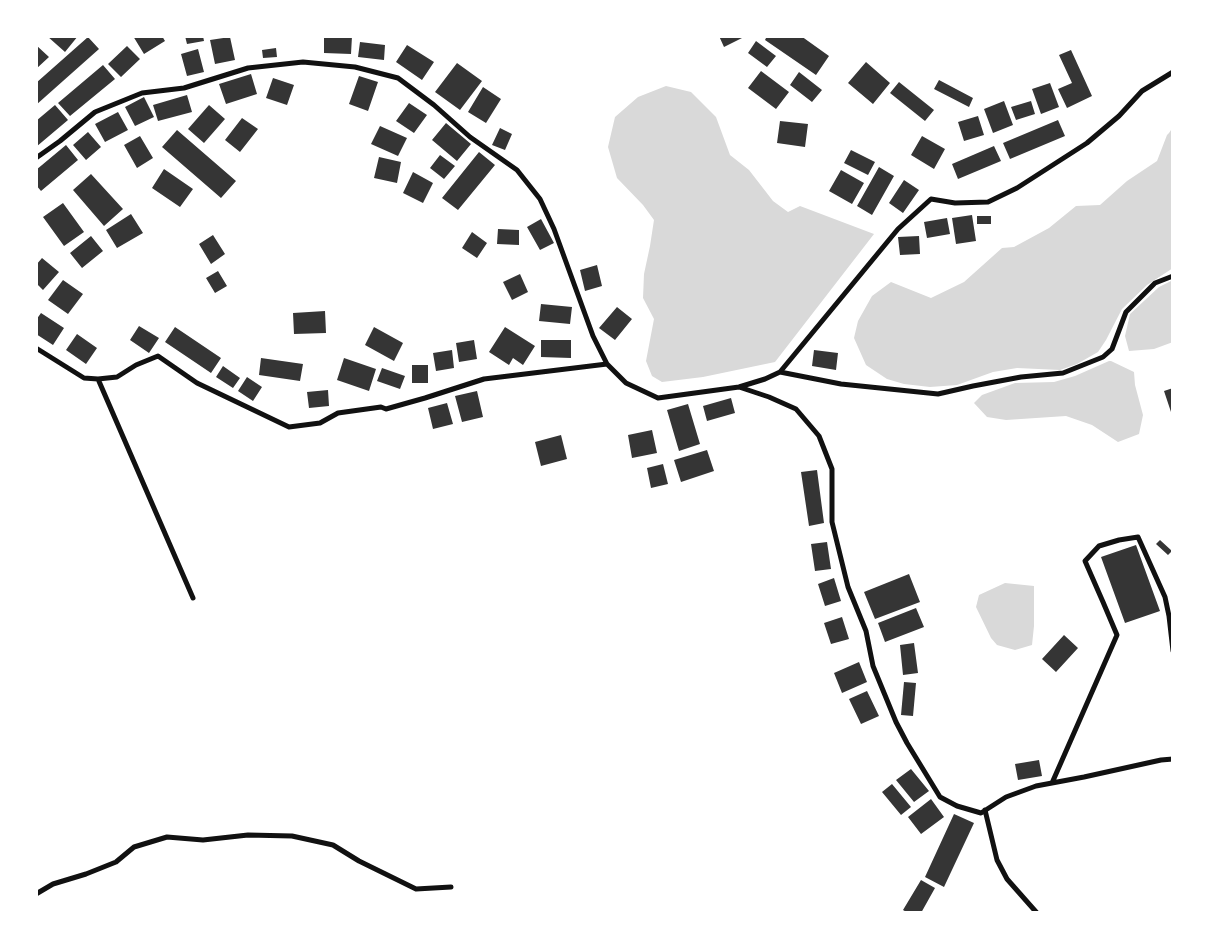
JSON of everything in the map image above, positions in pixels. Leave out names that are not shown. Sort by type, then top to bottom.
[{"type":"street","points":[[36,158],[95,112],[142,93],[184,88],[248,68],[303,62],[355,67],[398,78],[434,105],[470,137],[518,170],[540,198],[554,229],[593,336],[607,364],[626,383],[658,398],[739,387],[780,372],[898,229],[931,199],[955,203],[988,202],[1017,188],[1087,143],[1120,116],[1142,91],[1173,72]]},
{"type":"street","points":[[780,372],[841,384],[938,394],[1021,377],[1063,373],[1103,357],[1112,349],[1126,312],[1156,284],[1173,276]]},
{"type":"street","points":[[36,348],[84,378],[98,379],[117,377],[136,365],[158,356],[197,383],[289,427],[320,423],[338,413],[381,407],[386,409],[484,379],[607,364]]},
{"type":"street","points":[[98,379],[193,598]]},
{"type":"street","points":[[739,387],[796,409],[819,436],[832,469],[832,522],[848,587],[866,631],[873,666],[896,722],[940,797],[957,806],[981,813],[1006,797],[1036,786],[1161,760],[1173,760]]},
{"type":"street","points":[[1052,783],[1117,635],[1085,561],[1099,546],[1138,537],[1165,597],[1173,651]]},
{"type":"street","points":[[986,810],[997,860],[1008,879],[1037,913]]},
{"type":"street","points":[[36,894],[53,884],[116,862],[134,847],[167,837],[203,840],[248,835],[292,836],[333,845],[359,861],[416,889],[451,887]]},
{"type":"shaded area","points":[[666,86],[691,92],[716,117],[730,155],[749,170],[773,201],[788,212],[800,206],[874,234],[775,362],[703,377],[662,382],[652,376],[646,361],[654,319],[643,298],[644,274],[654,220],[643,205],[617,178],[608,147],[615,117],[638,97]]},
{"type":"shaded area","points":[[1173,127],[1173,268],[1147,285],[1122,309],[1098,352],[1077,364],[1060,370],[1017,368],[993,372],[957,385],[930,387],[904,384],[887,379],[866,365],[854,338],[858,321],[872,296],[891,282],[931,298],[964,282],[1002,248],[1014,247],[1049,228],[1076,206],[1100,205],[1127,181],[1157,161],[1167,135]]},
{"type":"shaded area","points":[[1173,280],[1173,342],[1154,349],[1129,351],[1125,336],[1130,314],[1159,287]]},
{"type":"shaded area","points":[[1109,361],[1134,372],[1135,385],[1143,415],[1139,434],[1118,442],[1092,425],[1066,416],[1006,420],[987,417],[974,403],[982,395],[1015,383],[1054,382],[1075,376]]},
{"type":"shaded area","points":[[1005,583],[1034,586],[1032,645],[1015,650],[997,645],[991,638],[976,607],[979,595]]},
{"type":"building","points":[[47,36],[78,36],[65,52]]},
{"type":"building","points":[[133,36],[162,36],[165,41],[144,54]]},
{"type":"building","points":[[185,36],[203,36],[204,41],[187,44]]},
{"type":"building","points":[[324,36],[352,36],[351,54],[324,53]]},
{"type":"building","points":[[719,36],[746,36],[724,47]]},
{"type":"building","points":[[767,36],[801,36],[829,56],[816,75],[765,40]]},
{"type":"building","points":[[88,37],[99,49],[36,105],[36,83]]},
{"type":"building","points":[[230,37],[235,60],[215,64],[210,40]]},
{"type":"building","points":[[756,41],[776,56],[767,67],[748,53]]},
{"type":"building","points":[[360,42],[385,45],[384,60],[358,57]]},
{"type":"building","points":[[36,45],[49,57],[36,69]]},
{"type":"building","points":[[407,45],[434,62],[422,80],[396,62]]},
{"type":"building","points":[[127,46],[140,59],[121,77],[108,64]]},
{"type":"building","points":[[276,48],[277,57],[263,58],[262,50]]},
{"type":"building","points":[[198,49],[204,72],[187,76],[181,54]]},
{"type":"building","points":[[1071,50],[1092,96],[1067,108],[1058,89],[1072,83],[1059,55]]},
{"type":"building","points":[[866,62],[890,83],[873,104],[848,83]]},
{"type":"building","points":[[457,63],[482,81],[460,110],[435,92]]},
{"type":"building","points":[[103,65],[115,79],[70,116],[58,103]]},
{"type":"building","points":[[761,71],[789,92],[776,109],[748,88]]},
{"type":"building","points":[[799,72],[822,90],[812,102],[790,85]]},
{"type":"building","points":[[251,74],[257,94],[226,104],[219,84]]},
{"type":"building","points":[[359,76],[378,82],[368,111],[349,104]]},
{"type":"building","points":[[273,78],[294,85],[287,105],[266,98]]},
{"type":"building","points":[[939,80],[973,98],[969,107],[934,89]]},
{"type":"building","points":[[899,82],[934,110],[925,121],[890,93]]},
{"type":"building","points":[[1050,83],[1059,107],[1041,114],[1032,89]]},
{"type":"building","points":[[483,87],[501,99],[486,123],[468,112]]},
{"type":"building","points":[[187,95],[192,112],[158,121],[153,105]]},
{"type":"building","points":[[144,97],[154,117],[135,126],[125,107]]},
{"type":"building","points":[[1004,101],[1013,125],[993,133],[984,109]]},
{"type":"building","points":[[1031,101],[1035,114],[1016,120],[1011,107]]},
{"type":"building","points":[[409,103],[427,115],[414,133],[396,121]]},
{"type":"building","points":[[55,105],[68,120],[36,147],[36,121]]},
{"type":"building","points":[[209,105],[225,119],[204,143],[188,129]]},
{"type":"building","points":[[118,112],[128,130],[105,142],[95,124]]},
{"type":"building","points":[[978,116],[984,135],[964,141],[958,122]]},
{"type":"building","points":[[242,118],[258,129],[240,152],[225,140]]},
{"type":"building","points":[[1058,120],[1065,136],[1010,159],[1003,143]]},
{"type":"building","points":[[780,121],[808,124],[805,147],[777,143]]},
{"type":"building","points":[[446,123],[471,144],[457,161],[432,140]]},
{"type":"building","points":[[380,126],[407,138],[398,156],[371,144]]},
{"type":"building","points":[[500,128],[512,134],[505,150],[492,145]]},
{"type":"building","points":[[177,130],[236,181],[221,198],[162,147]]},
{"type":"building","points":[[88,132],[101,147],[86,160],[73,145]]},
{"type":"building","points":[[140,136],[153,158],[137,168],[124,145]]},
{"type":"building","points":[[922,136],[945,149],[934,169],[911,155]]},
{"type":"building","points":[[66,145],[78,160],[41,191],[36,185],[36,170]]},
{"type":"building","points":[[994,146],[1001,161],[958,179],[952,164]]},
{"type":"building","points":[[851,150],[875,162],[868,175],[844,163]]},
{"type":"building","points":[[479,152],[495,165],[458,210],[442,198]]},
{"type":"building","points":[[440,155],[455,166],[444,179],[430,168]]},
{"type":"building","points":[[379,157],[401,162],[397,183],[374,178]]},
{"type":"building","points":[[879,167],[894,176],[872,215],[857,206]]},
{"type":"building","points":[[164,169],[193,189],[180,207],[152,188]]},
{"type":"building","points":[[841,170],[864,183],[852,204],[829,191]]},
{"type":"building","points":[[413,172],[433,183],[423,203],[403,193]]},
{"type":"building","points":[[91,174],[123,209],[104,226],[73,190]]},
{"type":"building","points":[[904,180],[919,190],[903,213],[889,203]]},
{"type":"building","points":[[63,203],[84,232],[64,246],[43,217]]},
{"type":"building","points":[[131,214],[143,233],[117,248],[106,230]]},
{"type":"building","points":[[972,215],[976,241],[956,244],[952,218]]},
{"type":"building","points":[[977,216],[991,216],[991,224],[977,224]]},
{"type":"building","points":[[947,218],[950,234],[927,238],[924,222]]},
{"type":"building","points":[[541,219],[554,243],[540,250],[527,227]]},
{"type":"building","points":[[498,229],[519,230],[519,245],[497,244]]},
{"type":"building","points":[[472,232],[487,243],[477,258],[462,248]]},
{"type":"building","points":[[213,235],[225,254],[211,264],[199,244]]},
{"type":"building","points":[[91,236],[103,251],[82,268],[70,253]]},
{"type":"building","points":[[919,236],[920,254],[900,255],[898,237]]},
{"type":"building","points":[[42,258],[59,272],[43,290],[36,283],[36,265]]},
{"type":"building","points":[[597,265],[602,286],[585,291],[580,270]]},
{"type":"building","points":[[218,271],[227,286],[215,293],[206,278]]},
{"type":"building","points":[[520,274],[528,292],[512,300],[503,282]]},
{"type":"building","points":[[63,280],[83,294],[68,314],[48,300]]},
{"type":"building","points":[[541,304],[572,307],[570,324],[539,321]]},
{"type":"building","points":[[617,307],[632,319],[615,340],[599,328]]},
{"type":"building","points":[[325,311],[326,333],[294,334],[293,313]]},
{"type":"building","points":[[41,313],[64,328],[53,345],[36,334],[36,320]]},
{"type":"building","points":[[139,326],[159,338],[149,353],[130,340]]},
{"type":"building","points":[[175,327],[221,358],[211,373],[165,342]]},
{"type":"building","points":[[374,327],[403,343],[394,361],[365,345]]},
{"type":"building","points":[[505,327],[535,346],[523,365],[513,358],[509,365],[489,352]]},
{"type":"building","points":[[77,334],[97,348],[86,364],[66,350]]},
{"type":"building","points":[[474,340],[477,359],[459,362],[456,343]]},
{"type":"building","points":[[541,340],[571,340],[571,358],[541,357]]},
{"type":"building","points":[[452,350],[454,368],[436,371],[433,353]]},
{"type":"building","points":[[814,350],[838,353],[836,370],[812,366]]},
{"type":"building","points":[[261,358],[303,364],[300,381],[259,375]]},
{"type":"building","points":[[344,358],[376,369],[369,391],[337,380]]},
{"type":"building","points":[[412,365],[428,365],[428,383],[412,383]]},
{"type":"building","points":[[223,366],[240,378],[233,388],[216,377]]},
{"type":"building","points":[[382,368],[405,376],[400,389],[377,381]]},
{"type":"building","points":[[247,377],[262,387],[253,401],[238,391]]},
{"type":"building","points":[[1173,388],[1173,414],[1172,415],[1164,391]]},
{"type":"building","points":[[328,390],[329,406],[309,408],[307,392]]},
{"type":"building","points":[[477,391],[483,417],[462,422],[455,396]]},
{"type":"building","points":[[731,398],[735,413],[707,421],[703,406]]},
{"type":"building","points":[[447,403],[453,424],[433,429],[428,408]]},
{"type":"building","points":[[688,404],[700,444],[679,451],[667,410]]},
{"type":"building","points":[[652,430],[657,453],[632,458],[628,435]]},
{"type":"building","points":[[561,435],[567,459],[541,466],[535,442]]},
{"type":"building","points":[[707,450],[714,471],[681,482],[674,460]]},
{"type":"building","points":[[663,464],[668,484],[651,488],[647,468]]},
{"type":"building","points":[[817,470],[824,523],[809,526],[801,472]]},
{"type":"building","points":[[1160,540],[1172,551],[1168,555],[1156,544]]},
{"type":"building","points":[[827,542],[831,569],[815,571],[811,544]]},
{"type":"building","points":[[1136,545],[1160,611],[1125,623],[1101,557]]},
{"type":"building","points":[[909,574],[920,602],[875,619],[864,592]]},
{"type":"building","points":[[834,578],[841,601],[825,606],[818,584]]},
{"type":"building","points":[[916,608],[924,627],[885,642],[878,623]]},
{"type":"building","points":[[842,617],[849,639],[831,644],[824,623]]},
{"type":"building","points":[[1064,635],[1078,648],[1056,672],[1042,659]]},
{"type":"building","points":[[914,643],[918,673],[903,675],[900,645]]},
{"type":"building","points":[[859,662],[867,682],[842,693],[834,673]]},
{"type":"building","points":[[904,682],[916,683],[913,716],[901,715]]},
{"type":"building","points":[[867,691],[879,716],[861,724],[849,699]]},
{"type":"building","points":[[1039,760],[1042,776],[1018,780],[1015,764]]},
{"type":"building","points":[[911,769],[929,791],[914,802],[896,780]]},
{"type":"building","points":[[892,784],[911,807],[901,815],[882,792]]},
{"type":"building","points":[[931,799],[944,817],[921,834],[908,817]]},
{"type":"building","points":[[954,814],[974,823],[944,887],[925,877]]},
{"type":"building","points":[[921,880],[935,888],[921,913],[908,913],[903,910]]}]
